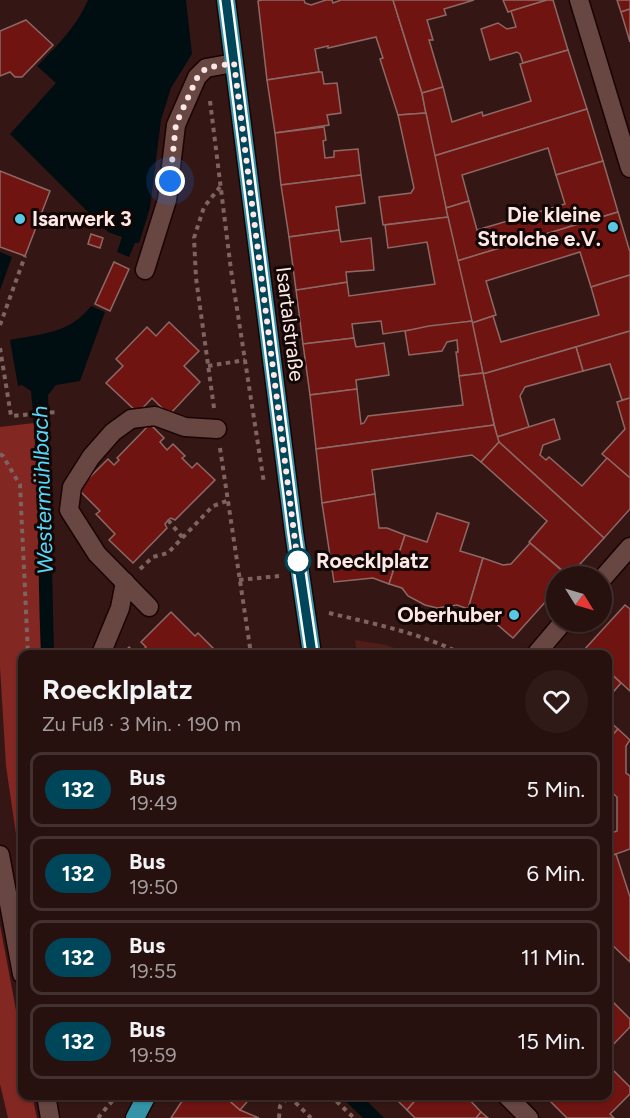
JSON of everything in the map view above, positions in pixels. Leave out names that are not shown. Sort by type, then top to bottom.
[{"type":"main road","name":"Isartalstraße","points":[[226,0],[292,523],[311,650]]},
{"type":"main road","points":[[135,1118],[144,1100]]},
{"type":"street","points":[[579,0],[630,168]]},
{"type":"street","points":[[145,270],[168,200],[176,124],[197,78],[206,68],[234,63]]},
{"type":"street","points":[[149,607],[97,554],[69,510],[72,487],[91,457],[113,432],[131,418],[155,416],[185,428],[217,429]]},
{"type":"street","points":[[612,568],[630,547]]},
{"type":"street","points":[[103,650],[120,608],[125,582]]},
{"type":"street","points":[[539,650],[555,632]]},
{"type":"street","points":[[0,855],[18,952]]},
{"type":"street","points":[[46,1100],[50,1118]]},
{"type":"street","points":[[511,1100],[529,1118]]},
{"type":"path","points":[[206,68],[231,270],[265,483]]},
{"type":"path","points":[[0,325],[25,256]]},
{"type":"path","points":[[0,348],[11,416],[56,412]]},
{"type":"path","points":[[208,366],[245,360]]},
{"type":"path","points":[[0,454],[20,485],[28,650]]},
{"type":"path","points":[[125,582],[153,557],[168,553],[213,506],[227,501]]},
{"type":"path","points":[[168,520],[183,538]]},
{"type":"path","points":[[277,565],[280,584]]},
{"type":"path","points":[[239,580],[279,576]]},
{"type":"path","points":[[329,613],[389,627],[454,650]]},
{"type":"path","points":[[98,1118],[113,1100]]},
{"type":"path","points":[[279,1118],[280,1106],[285,1100]]},
{"type":"path","points":[[293,1100],[311,1118]]},
{"type":"path","points":[[335,1100],[354,1118]]},
{"type":"shaded area","points":[[34,423],[38,470],[41,650],[18,650],[18,848],[6,766],[0,667],[0,427]]},
{"type":"shaded area","points":[[355,640],[386,645],[399,650],[356,650]]},
{"type":"shaded area","points":[[0,925],[18,1021],[18,1100],[33,1100],[37,1118],[8,1118],[0,1084]]},
{"type":"water","points":[[88,0],[186,0],[192,54],[171,88],[161,120],[150,208],[139,243],[135,243],[129,257],[117,252],[122,237],[108,232],[10,134],[56,83],[37,66],[72,27]]},
{"type":"water","points":[[0,252],[12,257],[0,290]]},
{"type":"water","name":"Westermühlbach","points":[[91,306],[105,312],[80,381],[56,385],[48,395],[54,650],[41,650],[37,490],[31,391],[22,385],[18,386],[10,340],[55,331],[83,315]]},
{"type":"water","points":[[344,1100],[366,1100],[384,1118],[363,1118]]},
{"type":"building","points":[[304,0],[305,3],[311,5],[326,0],[332,0],[333,3],[341,0],[393,0],[426,113],[398,115],[380,59],[383,58],[376,37],[315,49],[319,72],[267,80],[258,1]]},
{"type":"building","points":[[393,0],[474,0],[444,9],[446,15],[427,20],[433,40],[429,40],[443,87],[422,93]]},
{"type":"building","points":[[503,0],[547,0],[508,12]]},
{"type":"building","points":[[553,0],[568,50],[523,63],[517,52],[490,60],[481,29],[498,23],[507,29],[516,27],[511,11]]},
{"type":"building","points":[[617,0],[630,0],[630,9],[621,12]]},
{"type":"building","points":[[630,9],[630,42],[621,12]]},
{"type":"building","points":[[26,20],[53,45],[22,77],[15,77],[10,72],[0,76],[0,31]]},
{"type":"building","points":[[568,50],[587,109],[434,156],[422,93],[443,87],[452,122],[482,112],[483,116],[531,101],[520,64]]},
{"type":"building","points":[[322,72],[324,84],[337,83],[341,113],[327,115],[329,125],[275,133],[267,80]]},
{"type":"building","points":[[587,109],[603,161],[556,175],[548,148],[462,175],[469,201],[446,208],[434,156]]},
{"type":"building","points":[[426,113],[448,217],[383,225],[379,197],[411,193],[414,188],[398,115]]},
{"type":"building","points":[[324,127],[325,158],[334,157],[334,151],[358,149],[361,175],[281,185],[275,133]]},
{"type":"building","points":[[603,161],[618,212],[457,261],[446,208],[469,201],[477,230],[565,204],[556,175]]},
{"type":"building","name":"Isarwerk 3","points":[[0,171],[50,191],[25,256],[0,247]]},
{"type":"building","points":[[361,175],[365,203],[336,207],[339,230],[289,237],[281,185]]},
{"type":"building","points":[[618,212],[630,252],[630,275],[591,287],[580,252],[486,281],[496,315],[472,323],[457,261]]},
{"type":"building","points":[[448,217],[472,321],[383,334],[381,321],[352,324],[354,338],[303,344],[296,290],[347,282],[349,296],[435,284],[427,242],[388,248],[385,225]]},
{"type":"building","points":[[339,230],[341,242],[371,238],[374,270],[346,272],[347,282],[296,290],[289,237]]},
{"type":"building","points":[[91,234],[103,238],[100,248],[88,244]]},
{"type":"building","points":[[114,262],[129,269],[110,311],[95,304]]},
{"type":"building","points":[[630,275],[630,331],[483,374],[472,323],[493,316],[501,342],[599,315],[591,287]]},
{"type":"building","points":[[472,321],[483,373],[459,376],[457,340],[447,342],[442,351],[409,355],[405,331]]},
{"type":"building","points":[[169,322],[199,351],[184,366],[200,382],[169,415],[152,398],[138,413],[106,383],[123,366],[116,359],[147,327],[156,336]]},
{"type":"building","points":[[630,331],[630,398],[622,400],[610,364],[583,371],[576,347]]},
{"type":"building","points":[[354,338],[356,347],[384,343],[389,375],[356,380],[357,389],[310,395],[303,344]]},
{"type":"building","points":[[576,347],[583,371],[525,387],[520,396],[529,427],[497,437],[483,374]]},
{"type":"building","points":[[483,373],[494,425],[316,449],[310,395],[357,389],[361,424],[368,416],[463,405],[459,376]]},
{"type":"building","points":[[630,398],[630,478],[602,454],[625,429],[617,402]]},
{"type":"building","points":[[554,419],[560,439],[543,445],[540,455],[546,460],[549,457],[582,486],[607,458],[630,478],[630,509],[604,538],[499,442],[497,437]]},
{"type":"building","points":[[150,424],[164,438],[160,442],[167,450],[173,444],[185,456],[182,458],[192,468],[197,463],[215,480],[175,520],[171,518],[168,520],[165,524],[167,528],[133,563],[109,540],[115,534],[96,514],[100,511],[78,489],[108,459],[114,465],[119,460],[117,458]]},
{"type":"building","points":[[494,425],[499,442],[481,462],[472,455],[372,470],[375,494],[322,503],[316,449]]},
{"type":"building","points":[[499,442],[604,538],[578,566],[557,566],[529,542],[547,521],[481,462]]},
{"type":"building","points":[[375,494],[379,528],[387,528],[405,535],[389,584],[373,578],[334,582],[322,503]]},
{"type":"building","points":[[437,513],[469,523],[460,551],[483,558],[468,609],[457,605],[437,608],[425,605],[408,596],[402,588],[389,584],[405,535],[427,542]]},
{"type":"building","points":[[530,543],[556,566],[546,566],[546,601],[513,638],[485,614],[468,609],[483,558],[503,565],[511,564]]},
{"type":"building","points":[[625,605],[630,609],[630,691],[612,675],[612,650],[584,650],[600,632],[612,632],[612,619]]},
{"type":"building","points":[[171,612],[195,636],[198,633],[215,650],[143,650],[146,647],[141,642]]},
{"type":"building","points":[[612,675],[621,683],[612,693]]},
{"type":"building","points":[[612,724],[618,729],[612,736]]},
{"type":"building","points":[[618,729],[630,740],[626,746],[626,773],[630,776],[630,849],[612,856],[612,833],[617,831],[617,797],[612,793],[612,736]]},
{"type":"building","points":[[616,854],[630,897],[630,962],[612,945],[612,856]]},
{"type":"building","points":[[612,1001],[630,1019],[630,1027],[612,1046]]},
{"type":"building","points":[[612,1071],[630,1087],[630,1094],[610,1114],[614,1118],[567,1118],[549,1100],[612,1100]]},
{"type":"building","points":[[183,1100],[229,1100],[240,1110],[259,1118],[171,1118]]},
{"type":"building","points":[[229,1100],[249,1100],[240,1110]]},
{"type":"building","points":[[397,1100],[416,1100],[407,1110]]},
{"type":"building","points":[[416,1100],[470,1100],[481,1112],[476,1118],[415,1118],[407,1110]]},
{"type":"building","points":[[481,1112],[488,1118],[476,1118]]},
{"type":"bus line","name":"132","points":[[226,0],[294,532],[311,650]]},
{"type":"place","name":"Isarwerk 3","points":[[20,219]]},
{"type":"place","name":"Die kleine Strolche e.V.","points":[[613,227]]},
{"type":"place","name":"Roecklplatz","points":[[298,561]]},
{"type":"place","name":"Oberhuber","points":[[514,615]]},
{"type":"route","points":[[170,181],[176,124],[197,78],[206,68],[234,63],[298,564],[298,561]]}]
